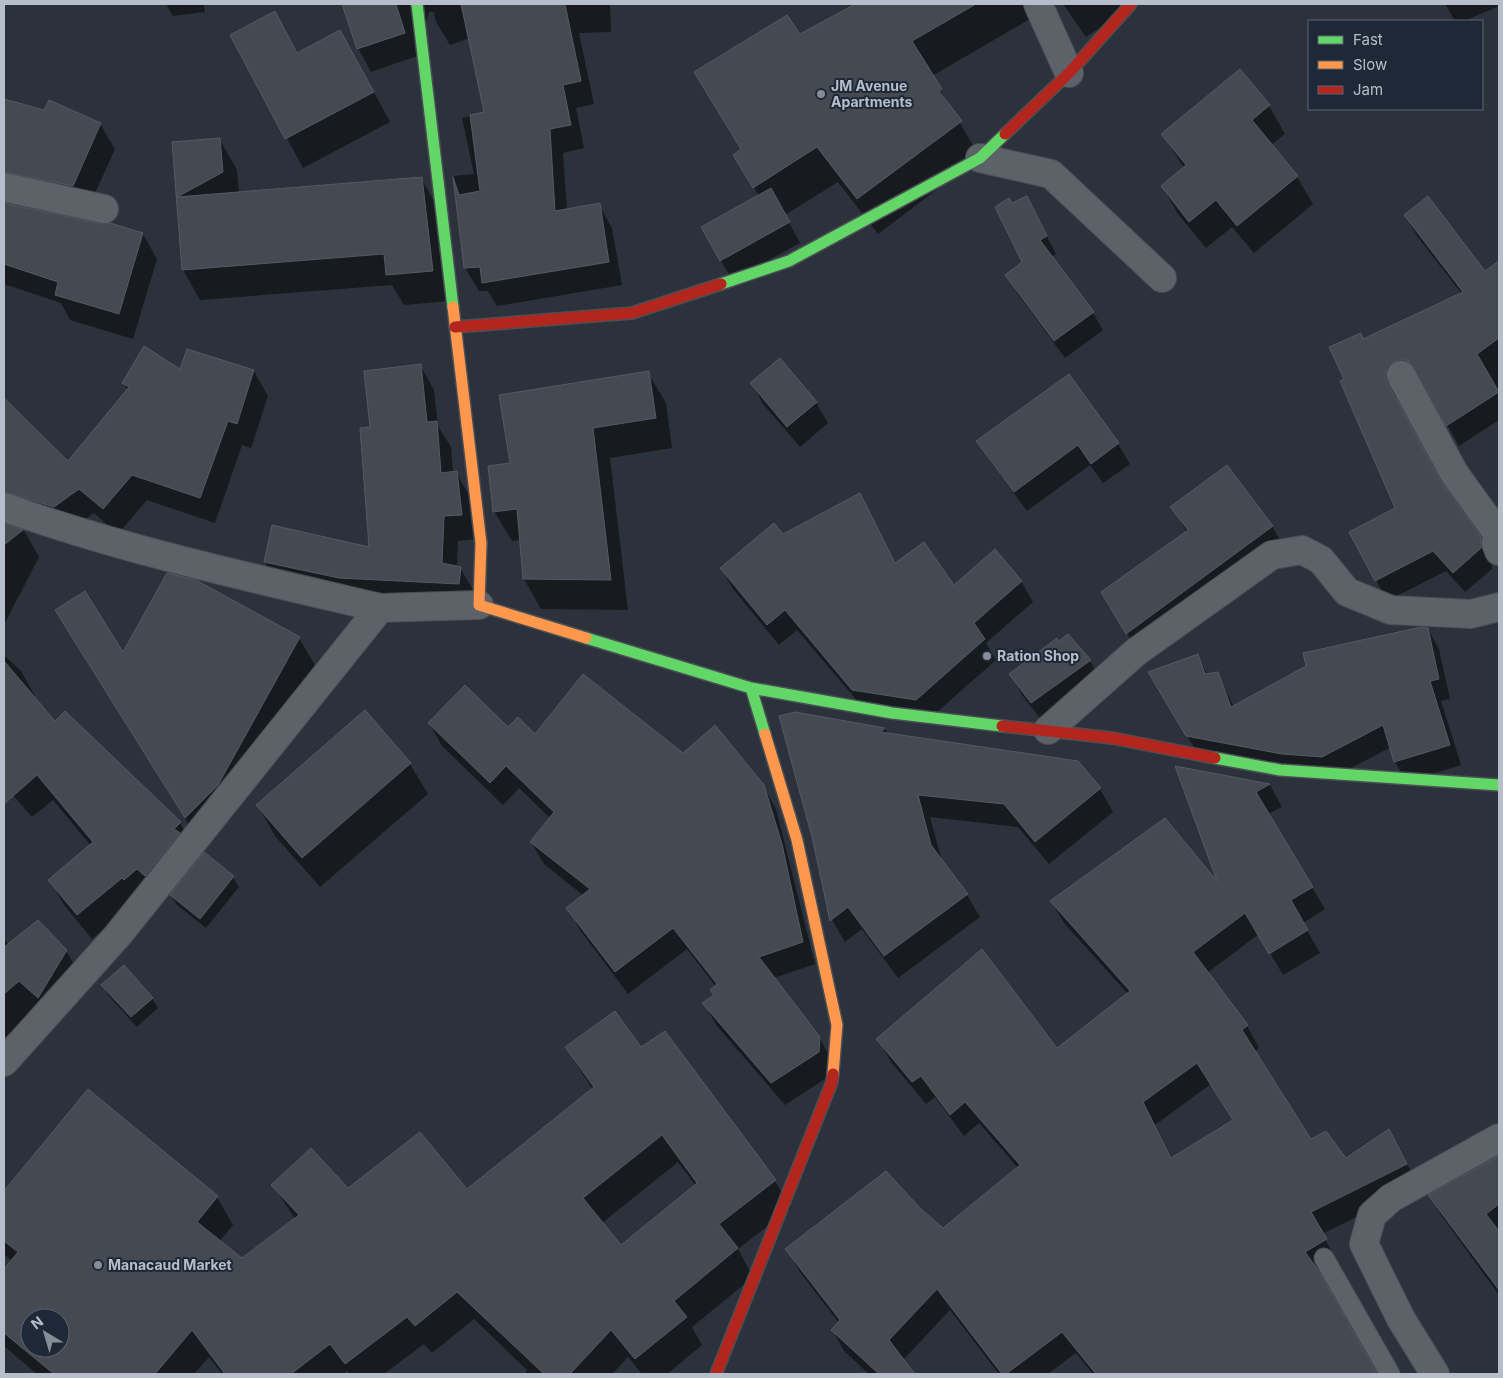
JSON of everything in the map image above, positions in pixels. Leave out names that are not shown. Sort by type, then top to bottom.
[{"type":"street","points":[[417,4],[481,543],[479,605]]},
{"type":"street","points":[[1038,4],[1069,73]]},
{"type":"street","points":[[455,327],[632,313],[789,261],[980,158],[1069,73],[1131,4]]},
{"type":"street","points":[[980,158],[1050,174],[1162,278]]},
{"type":"street","points":[[4,187],[104,209]]},
{"type":"street","points":[[1401,375],[1454,474],[1498,534],[1496,543],[1499,551]]},
{"type":"street","points":[[4,508],[81,534],[380,608],[479,605],[751,688],[892,713],[1112,738],[1280,770],[1499,785]]},
{"type":"street","points":[[1048,730],[1136,652],[1272,555],[1302,550],[1321,560],[1347,592],[1391,610],[1471,614],[1499,607]]},
{"type":"street","points":[[4,1062],[118,935],[380,608]]},
{"type":"street","points":[[716,1374],[759,1262],[801,1166],[832,1082],[837,1025],[797,840],[751,688]]},
{"type":"street","points":[[1435,1374],[1401,1319],[1364,1244],[1372,1214],[1391,1198],[1499,1138]]},
{"type":"lane","points":[[1324,1258],[1390,1374]]},
{"type":"building","points":[[342,4],[396,4],[405,33],[357,49]]},
{"type":"building","points":[[461,4],[565,4],[581,81],[563,85],[571,125],[550,129],[555,211],[600,203],[609,262],[482,283],[480,267],[464,268],[453,177],[459,195],[480,191],[470,115],[484,112]]},
{"type":"building","name":"JM Avenue Apartments","points":[[855,4],[976,4],[912,41],[942,89],[939,91],[962,121],[857,199],[817,147],[753,188],[733,155],[741,149],[694,72],[787,15],[800,34]]},
{"type":"building","points":[[275,11],[297,53],[340,30],[374,92],[285,139],[230,35]]},
{"type":"building","points":[[1240,69],[1270,105],[1252,120],[1298,176],[1237,226],[1216,200],[1189,222],[1161,186],[1186,165],[1161,134]]},
{"type":"building","points":[[4,99],[44,110],[49,100],[101,123],[73,186],[4,172]]},
{"type":"building","points":[[220,138],[223,172],[177,197],[422,177],[433,271],[386,275],[384,254],[182,270],[172,142]]},
{"type":"building","points":[[771,188],[790,222],[720,261],[701,227]]},
{"type":"building","points":[[1027,196],[1047,236],[1040,240],[1094,312],[1054,341],[1005,275],[1022,262],[995,207],[1009,198],[1012,203]]},
{"type":"building","points":[[1428,196],[1485,271],[1499,261],[1499,338],[1477,354],[1499,392],[1446,426],[1410,362],[1402,359],[1393,362],[1387,367],[1385,375],[1440,480],[1481,537],[1481,548],[1453,573],[1433,551],[1375,581],[1349,532],[1395,508],[1340,381],[1344,379],[1329,347],[1361,333],[1363,339],[1463,292],[1404,215]]},
{"type":"building","points":[[4,203],[101,224],[110,223],[143,233],[119,314],[55,295],[58,282],[4,264]]},
{"type":"building","points":[[144,346],[180,369],[187,349],[254,370],[237,424],[228,421],[200,498],[132,475],[103,509],[79,489],[54,507],[4,492],[4,398],[68,461],[129,387],[122,383]]},
{"type":"building","points":[[780,358],[817,402],[787,427],[750,383]]},
{"type":"building","points":[[421,364],[427,422],[437,421],[441,473],[457,471],[462,515],[444,516],[442,563],[461,567],[459,584],[339,578],[264,562],[272,525],[369,547],[360,428],[370,427],[364,371]]},
{"type":"building","points":[[649,371],[656,418],[593,428],[611,580],[523,579],[517,509],[493,512],[488,466],[510,463],[499,395]]},
{"type":"building","points":[[1069,374],[1119,443],[1091,464],[1078,445],[1014,492],[976,441]]},
{"type":"building","points":[[1227,465],[1273,526],[1126,634],[1101,592],[1188,530],[1170,507]]},
{"type":"building","points":[[860,493],[895,563],[924,542],[954,585],[995,549],[1022,581],[974,623],[985,639],[916,700],[852,690],[785,610],[767,625],[720,568],[774,523],[783,534]]},
{"type":"building","points":[[4,523],[23,530],[4,545]]},
{"type":"building","points":[[167,573],[196,580],[300,637],[218,785],[185,818],[55,610],[85,591],[123,652]]},
{"type":"building","points":[[1421,627],[1428,628],[1439,679],[1430,681],[1450,745],[1394,762],[1383,725],[1322,757],[1282,754],[1186,736],[1148,672],[1198,654],[1205,674],[1218,672],[1231,707],[1306,666],[1303,653]]},
{"type":"building","points":[[1068,634],[1091,660],[1031,703],[1009,674],[1057,638],[1059,641]]},
{"type":"building","points":[[4,661],[55,721],[65,711],[181,822],[174,829],[180,833],[145,876],[137,869],[124,880],[122,878],[77,915],[48,880],[93,842],[37,775],[4,804]]},
{"type":"building","points":[[583,674],[683,753],[715,725],[764,785],[782,844],[803,942],[759,957],[820,1037],[819,1052],[771,1083],[702,1003],[714,995],[710,990],[717,984],[673,928],[615,972],[566,908],[590,889],[530,842],[554,812],[506,766],[490,783],[428,723],[465,685],[508,727],[518,717],[535,734]]},
{"type":"building","points":[[365,710],[411,763],[302,858],[256,805]]},
{"type":"building","points":[[795,712],[885,728],[881,732],[1078,761],[1101,788],[1035,842],[1004,804],[918,795],[931,845],[968,894],[884,956],[848,907],[830,921],[812,837],[779,716]]},
{"type":"building","points":[[1175,766],[1270,784],[1256,792],[1313,887],[1291,900],[1308,930],[1269,954],[1245,913],[1193,952],[1248,1025],[1242,1030],[1311,1139],[1326,1131],[1346,1158],[1389,1129],[1407,1164],[1311,1212],[1327,1239],[1305,1252],[1319,1271],[1377,1374],[1096,1374],[1062,1332],[1006,1374],[1002,1374],[937,1289],[889,1340],[915,1374],[879,1374],[831,1330],[840,1320],[785,1249],[886,1171],[922,1210],[943,1228],[1020,1165],[965,1102],[950,1115],[921,1076],[912,1082],[876,1039],[982,949],[1057,1048],[1130,991],[1050,901],[1165,818],[1217,881]],"holes":[[[1197,1063],[1233,1120],[1171,1158],[1143,1102]]]},
{"type":"building","points":[[204,852],[234,876],[200,919],[170,895]]},
{"type":"building","points":[[38,920],[67,950],[38,998],[19,981],[4,994],[4,947]]},
{"type":"building","points":[[124,965],[153,998],[131,1017],[101,985]]},
{"type":"building","points":[[615,1011],[641,1047],[665,1031],[776,1180],[719,1224],[738,1248],[674,1301],[687,1317],[635,1359],[611,1330],[570,1374],[544,1374],[457,1292],[415,1326],[407,1317],[345,1364],[330,1344],[291,1374],[225,1374],[192,1330],[155,1374],[54,1374],[34,1358],[70,1358],[70,1308],[20,1308],[20,1346],[4,1333],[4,1269],[18,1252],[4,1241],[4,1191],[88,1089],[218,1196],[197,1222],[242,1258],[299,1215],[271,1185],[311,1148],[348,1188],[420,1132],[467,1189],[594,1087],[565,1047]],"holes":[[[662,1135],[697,1183],[621,1245],[583,1198]]]},
{"type":"building","points":[[1499,1156],[1499,1204],[1486,1214],[1499,1231],[1499,1290],[1428,1195]]},
{"type":"traffic: fast","points":[[417,4],[453,307]]},
{"type":"traffic: fast","points":[[721,284],[789,261],[980,158],[1005,134]]},
{"type":"traffic: fast","points":[[586,638],[751,688],[765,734]]},
{"type":"traffic: fast","points":[[751,688],[892,713],[1002,726]]},
{"type":"traffic: fast","points":[[1215,758],[1280,770],[1499,785]]},
{"type":"traffic: slow","points":[[453,307],[481,543],[479,605],[586,638]]},
{"type":"traffic: slow","points":[[765,734],[797,840],[837,1025],[833,1074]]},
{"type":"traffic: jam","points":[[1005,134],[1069,73],[1131,4]]},
{"type":"traffic: jam","points":[[455,327],[632,313],[721,284]]},
{"type":"traffic: jam","points":[[1002,726],[1112,738],[1215,758]]},
{"type":"traffic: jam","points":[[716,1374],[832,1082],[833,1074]]},
{"type":"place","name":"JM Avenue Apartments","points":[[821,94]]},
{"type":"place","name":"Ration Shop","points":[[987,656]]},
{"type":"place","name":"Manacaud Market","points":[[98,1265]]}]
